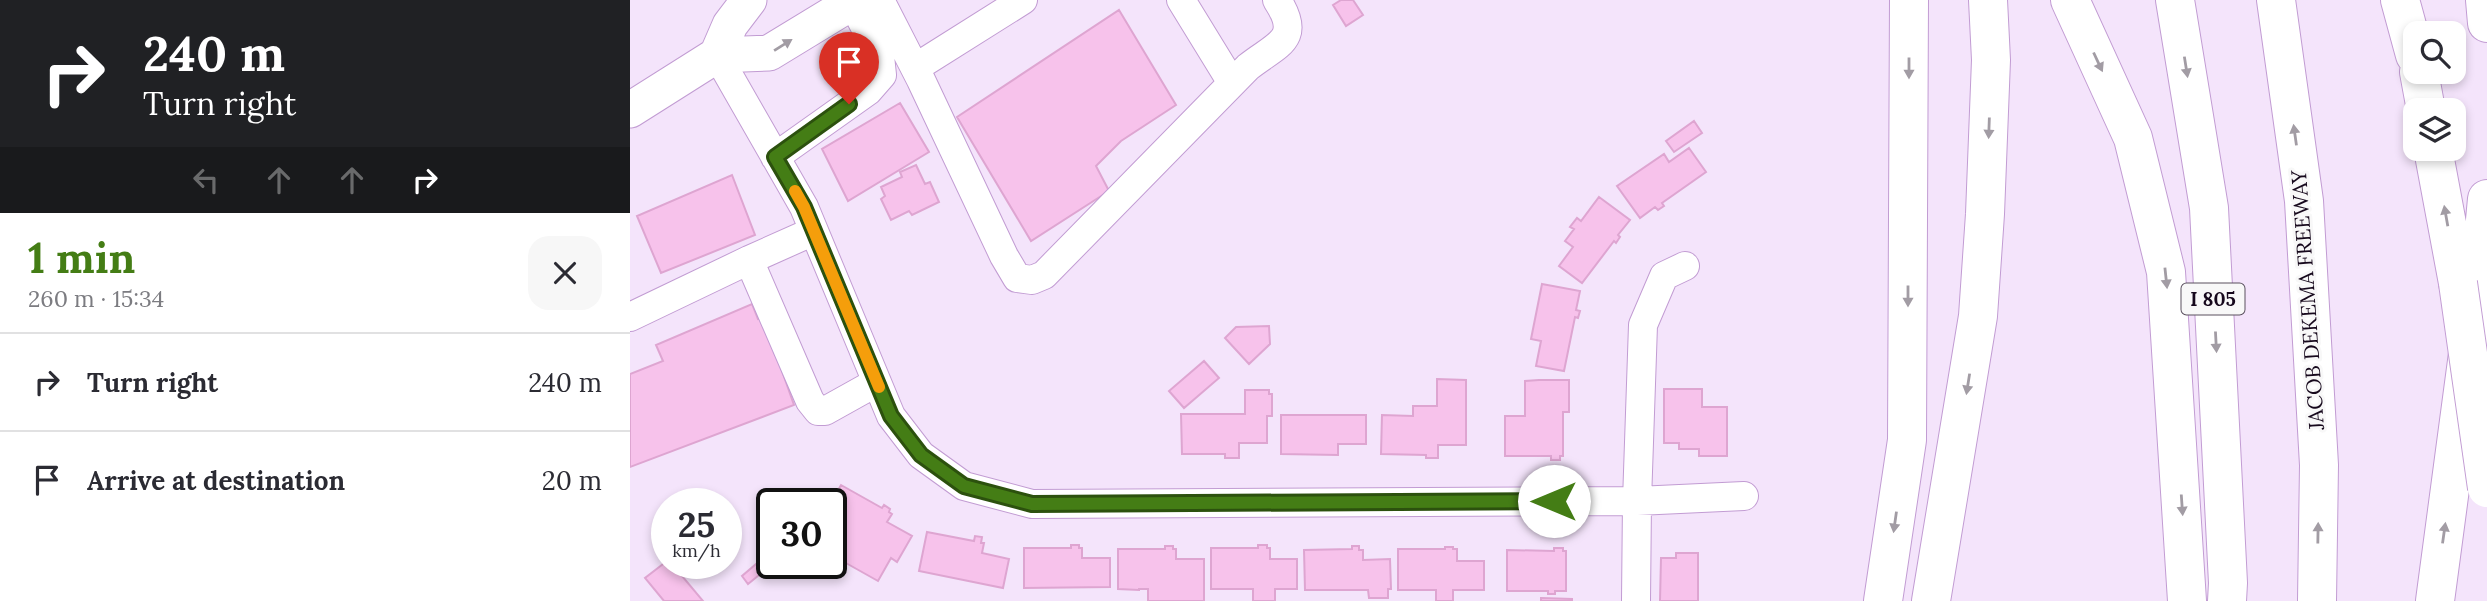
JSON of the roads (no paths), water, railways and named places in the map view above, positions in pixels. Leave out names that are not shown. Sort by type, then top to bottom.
[{"type":"highway","points":[[1883,601],[1907,440],[1909,0]]},
{"type":"highway","points":[[1931,601],[1978,316],[1991,60],[1988,0]]},
{"type":"highway","points":[[2070,0],[2133,138],[2166,272],[2187,601]]},
{"type":"highway","name":"I 805","points":[[2175,0],[2209,208],[2227,601]]},
{"type":"highway","name":"JACOB DEKEMA FREEWAY","points":[[2276,0],[2304,201],[2319,465],[2317,601]]},
{"type":"highway","points":[[2400,0],[2406,21]]},
{"type":"highway","points":[[2411,0],[2413,21]]},
{"type":"highway","points":[[2485,0],[2487,23]]},
{"type":"highway","points":[[2435,161],[2458,283],[2487,488]]},
{"type":"highway","points":[[2435,601],[2487,199]]},
{"type":"main road","points":[[717,55],[730,25],[749,0]]},
{"type":"main road","points":[[631,107],[717,55],[769,53],[863,1]]},
{"type":"street","points":[[915,68],[1023,0]]},
{"type":"street","points":[[1181,0],[1232,83]]},
{"type":"street","points":[[863,1],[915,68],[1017,278],[1032,280],[1044,275],[1248,67],[1285,39],[1289,32],[1288,16],[1277,0]]},
{"type":"street","points":[[775,157],[868,91],[882,75],[880,56],[863,1]]},
{"type":"street","points":[[717,55],[804,207],[891,416],[921,455],[964,486],[1032,504],[1637,501],[1744,496]]},
{"type":"street","points":[[631,311],[814,231]]},
{"type":"street","points":[[749,260],[810,401],[818,411],[825,411],[877,382]]},
{"type":"street","points":[[1636,601],[1643,325],[1664,276],[1685,266]]}]
